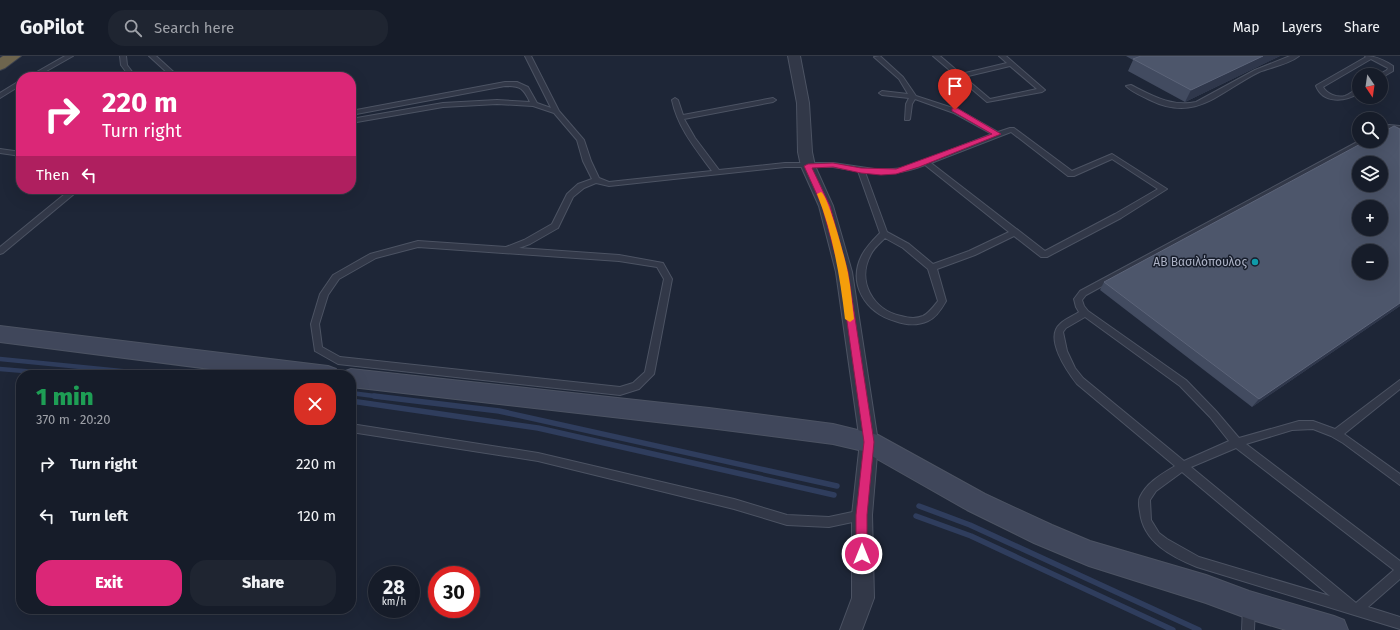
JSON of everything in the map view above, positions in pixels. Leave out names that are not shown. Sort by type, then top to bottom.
[{"type":"highway","points":[[0,65],[13,56]]},
{"type":"street","points":[[794,56],[804,103],[805,152],[808,166],[826,206],[844,272],[869,442],[862,515],[863,598],[851,630]]},
{"type":"street","points":[[0,334],[288,370]]},
{"type":"street","points":[[356,379],[709,418],[833,434],[869,442],[976,502],[1043,534],[1089,553],[1206,589],[1249,606],[1334,630]]},
{"type":"lane","points":[[40,72],[70,56]]},
{"type":"lane","points":[[124,56],[124,65],[129,72]]},
{"type":"lane","points":[[152,56],[170,72]]},
{"type":"lane","points":[[528,56],[556,112],[580,140],[587,161],[596,180]]},
{"type":"lane","points":[[936,56],[989,101],[1042,90],[1002,56]]},
{"type":"lane","points":[[1128,86],[1162,103],[1179,107],[1187,107],[1198,104],[1257,72],[1296,56]]},
{"type":"lane","points":[[1352,94],[1340,98],[1331,97],[1323,93],[1319,86],[1370,56],[1391,67],[1388,72]]},
{"type":"lane","points":[[877,57],[900,78],[912,96]]},
{"type":"lane","points":[[960,76],[1011,64]]},
{"type":"lane","points":[[356,111],[505,84],[517,84],[526,88],[534,104]]},
{"type":"lane","points":[[0,96],[16,85]]},
{"type":"lane","points":[[882,93],[912,96],[955,110],[997,134]]},
{"type":"lane","points":[[907,119],[909,104],[912,96]]},
{"type":"lane","points":[[675,100],[680,118],[693,142],[717,172]]},
{"type":"lane","points":[[680,118],[773,100]]},
{"type":"lane","points":[[356,120],[443,105],[498,102],[534,104],[556,112]]},
{"type":"lane","points":[[1388,128],[1400,128]]},
{"type":"lane","points":[[507,250],[619,258],[660,265],[668,279],[649,374],[636,386],[620,391],[338,360],[318,349],[315,324],[324,294],[336,276],[373,256],[418,244],[507,250],[527,242],[555,226],[570,196],[581,186],[596,180],[609,184],[785,165],[833,165],[861,170],[896,172],[1012,129],[1071,174],[1112,156],[1163,189],[1118,216],[1044,254],[926,162]]},
{"type":"lane","points":[[1352,147],[1083,293],[1078,299],[1080,307],[1085,313],[1183,383],[1213,414],[1236,442],[1400,568]]},
{"type":"lane","points":[[0,151],[16,153]]},
{"type":"lane","points":[[861,170],[884,234],[906,246],[932,268],[942,301],[935,312],[923,320],[903,321],[888,316],[869,303],[861,285],[861,269],[865,257],[872,245],[884,234]]},
{"type":"lane","points":[[0,251],[70,194]]},
{"type":"lane","points":[[932,268],[972,253],[1014,232]]},
{"type":"lane","points":[[1085,313],[1063,326],[1058,332],[1058,339],[1072,372],[1080,381],[1356,610]]},
{"type":"lane","points":[[1336,434],[1400,384]]},
{"type":"lane","points":[[1400,480],[1336,434],[1312,425],[1299,425],[1236,442],[1184,466],[1154,486],[1145,499],[1144,516],[1154,535],[1173,551],[1197,562],[1400,623]]},
{"type":"lane","points":[[356,429],[538,457],[734,504],[787,520],[829,522],[862,515]]},
{"type":"lane","points":[[1197,562],[1206,589]]},
{"type":"lane","points":[[1356,610],[1400,572]]},
{"type":"lane","points":[[1248,630],[1249,606]]},
{"type":"building","points":[[1141,56],[1263,56],[1191,90],[1133,59]]},
{"type":"building","name":"ΑΒ Βασιλόπουλος","points":[[1394,126],[1400,129],[1400,303],[1259,399],[1104,282],[1353,148],[1388,148],[1388,129]]},
{"type":"waterway","points":[[0,359],[111,370]]},
{"type":"waterway","points":[[0,369],[16,370]]},
{"type":"waterway","points":[[356,394],[378,396]]},
{"type":"waterway","points":[[378,396],[499,411],[837,486]]},
{"type":"waterway","points":[[378,396],[382,397]]},
{"type":"waterway","points":[[356,402],[538,428],[834,495]]},
{"type":"waterway","points":[[919,506],[970,525],[1199,630]]},
{"type":"waterway","points":[[916,516],[971,536],[1173,630]]},
{"type":"slow traffic","points":[[821,194],[826,206],[844,272],[850,319]]},
{"type":"place","name":"ΑΒ Βασιλόπουλος","points":[[1255,262]]},
{"type":"route","points":[[862,554],[862,515],[869,442],[844,272],[826,206],[808,166],[833,165],[861,170],[896,172],[906,170],[997,134],[955,110]]}]
